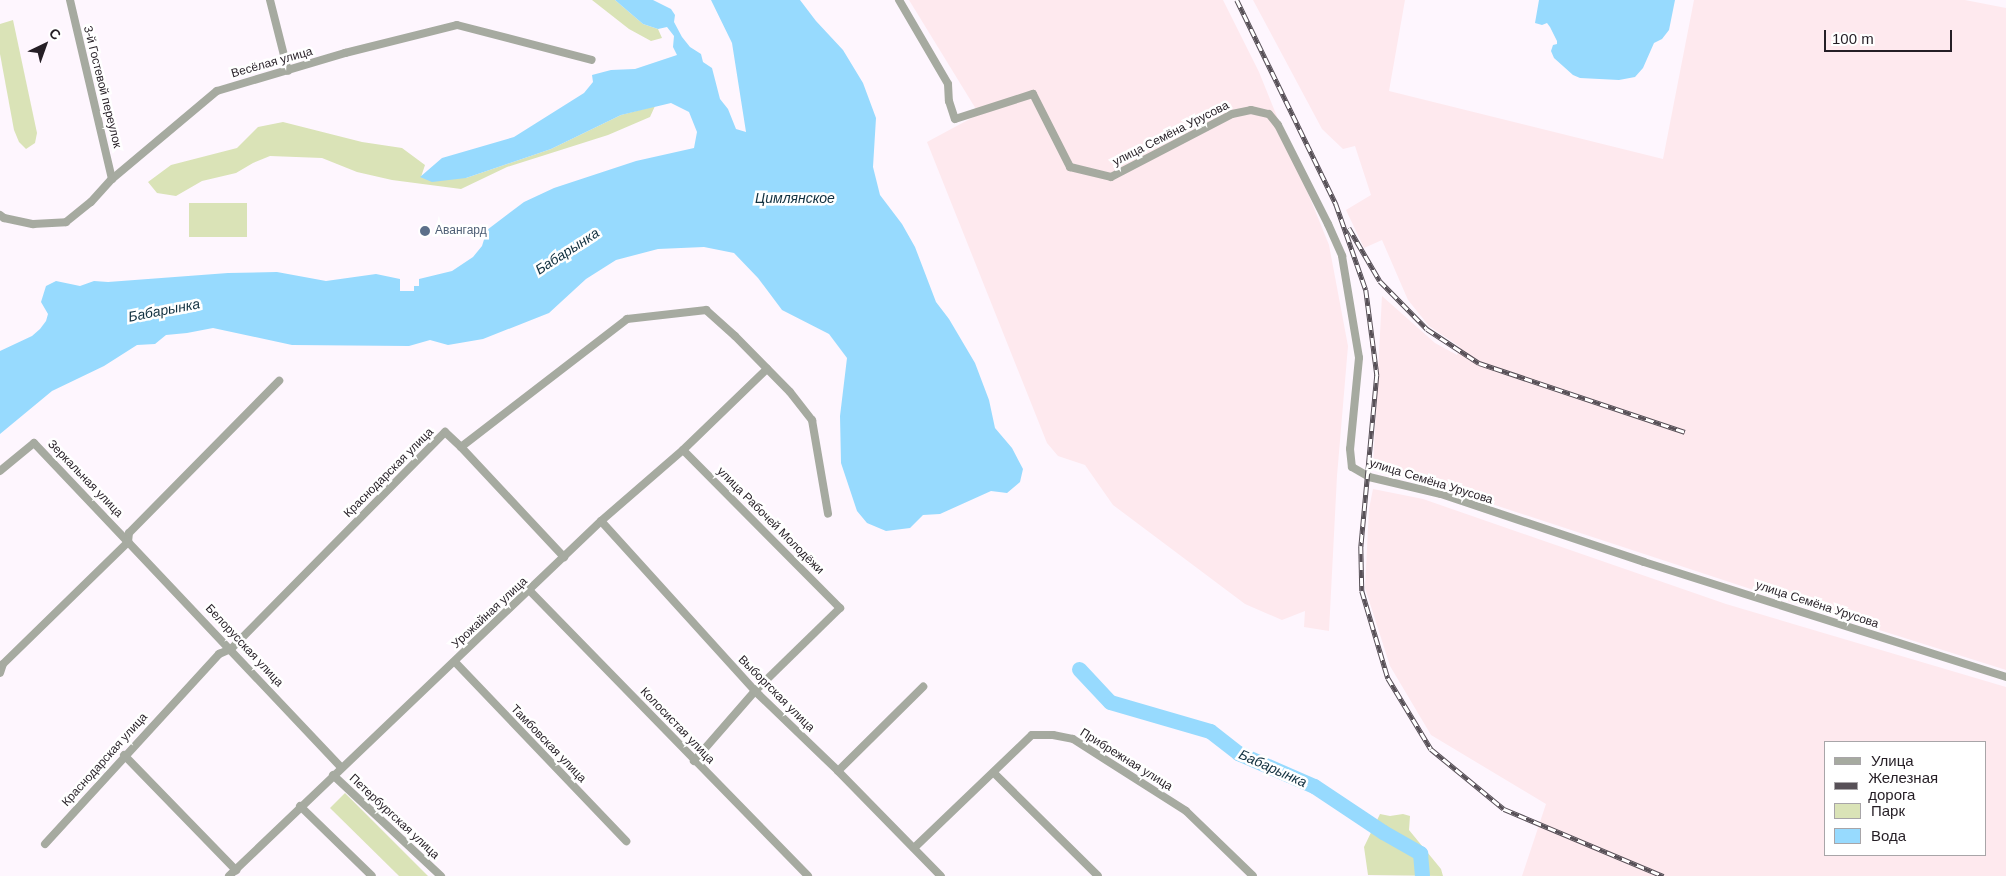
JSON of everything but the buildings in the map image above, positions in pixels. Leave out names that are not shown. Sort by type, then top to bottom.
[{"type":"street","name":"3-й Гостевой переулок","points":[[70,0],[112,179]]},
{"type":"street","points":[[270,0],[288,71]]},
{"type":"street","name":"улица Семёна Урусова","points":[[899,0],[948,84],[949,101],[955,119],[1033,94],[1070,167],[1111,177],[1232,114],[1251,110],[1269,114],[1282,133],[1342,256],[1359,358],[1350,449],[1352,467],[1369,477],[1441,494],[1644,562],[2006,677]]},
{"type":"street","name":"Весёлая улица","points":[[0,215],[4,218],[33,224],[66,222],[91,202],[112,179],[217,91],[345,53],[456,25],[592,60]]},
{"type":"street","points":[[564,557],[461,447],[627,320],[706,310],[790,392],[812,420],[828,514]]},
{"type":"street","name":"Урожайная улица","points":[[229,876],[300,806],[602,521],[683,450],[767,369]]},
{"type":"street","points":[[0,673],[3,664],[128,542],[129,533],[280,381]]},
{"type":"street","name":"Краснодарская улица","points":[[45,844],[124,755],[219,654],[231,649],[445,432],[461,447]]},
{"type":"street","name":"Зеркальная улица","points":[[0,471],[34,443],[128,542]]},
{"type":"street","name":"улица Рабочей Молодёжи","points":[[683,450],[840,608],[756,691]]},
{"type":"street","name":"Выборгская улица","points":[[602,521],[756,691],[941,876]]},
{"type":"street","name":"Белорусская улица","points":[[128,542],[341,767]]},
{"type":"street","name":"Колосистая улица","points":[[530,591],[808,876]]},
{"type":"street","name":"Тамбовская улица","points":[[454,662],[626,841]]},
{"type":"street","points":[[838,771],[923,687]]},
{"type":"street","points":[[694,760],[756,691]]},
{"type":"street","name":"Прибрежная улица","points":[[914,848],[1032,735],[1052,735],[1073,739],[1186,811],[1253,876]]},
{"type":"street","points":[[124,755],[236,870]]},
{"type":"street","points":[[994,773],[1098,876]]},
{"type":"street","name":"Петербургская улица","points":[[333,775],[440,876]]},
{"type":"street","points":[[300,806],[372,876]]},
{"type":"shaded area","points":[[909,0],[1223,0],[1259,72],[1329,245],[1348,346],[1337,476],[1329,631],[1304,627],[1305,611],[1282,620],[1245,604],[1113,505],[1085,465],[1058,456],[1047,443],[927,142],[979,114]]},
{"type":"shaded area","points":[[1253,0],[1405,0],[1389,91],[1663,159],[1694,0],[1965,0],[2006,8],[2006,670],[1775,597],[1373,465],[1382,296],[1435,343],[1457,355],[1460,347],[1429,326],[1408,300],[1382,240],[1364,248],[1346,210],[1371,195],[1355,146],[1343,149],[1322,129]]},
{"type":"shaded area","points":[[1373,489],[1423,499],[1726,604],[2006,687],[2006,876],[1522,876],[1546,804],[1431,735],[1390,666],[1365,588],[1369,509]]},
{"type":"green space","points":[[592,0],[615,0],[643,24],[658,29],[662,38],[651,41],[629,29]]},
{"type":"green space","points":[[13,20],[37,133],[35,143],[26,149],[19,142],[14,130],[0,54],[0,24]]},
{"type":"green space","points":[[655,106],[650,117],[608,135],[507,167],[461,189],[392,180],[357,172],[322,158],[270,156],[236,173],[202,181],[176,196],[157,193],[148,182],[171,165],[237,148],[258,127],[283,122],[362,142],[402,148],[425,165],[421,177],[466,178],[551,149],[621,115]]},
{"type":"green space","points":[[189,203],[247,203],[247,237],[189,237]]},
{"type":"green space","points":[[345,793],[428,876],[399,876],[330,808]]},
{"type":"green space","points":[[1380,814],[1390,816],[1403,814],[1410,816],[1409,830],[1441,869],[1443,876],[1368,875],[1364,847]]},
{"type":"water","name":"Цимлянское","points":[[615,0],[653,0],[671,9],[675,15],[674,22],[682,37],[690,47],[701,54],[703,62],[712,68],[720,99],[728,109],[736,129],[746,132],[732,43],[711,0],[800,0],[816,21],[843,50],[863,83],[876,118],[873,167],[880,195],[902,224],[915,247],[936,302],[949,319],[975,363],[989,400],[995,428],[1012,448],[1023,469],[1020,482],[1007,493],[991,491],[940,514],[923,515],[910,528],[886,531],[867,523],[857,511],[841,463],[840,416],[847,358],[829,334],[782,310],[758,278],[734,253],[704,247],[658,249],[616,260],[586,279],[549,313],[483,339],[448,345],[430,340],[409,346],[292,345],[213,328],[166,335],[155,344],[137,345],[104,366],[52,391],[0,434],[0,351],[32,336],[40,329],[46,321],[48,314],[41,302],[46,286],[56,281],[80,286],[94,281],[108,282],[228,273],[277,272],[326,281],[376,274],[400,279],[400,291],[414,291],[414,286],[419,286],[419,279],[452,271],[473,257],[482,246],[487,230],[524,202],[554,188],[636,161],[694,148],[697,132],[689,112],[671,103],[621,115],[551,149],[466,178],[432,182],[420,177],[442,158],[514,137],[584,93],[593,82],[592,75],[611,70],[635,69],[677,55],[673,47],[674,36],[667,27],[658,29],[643,24]]},
{"type":"water","points":[[1539,0],[1675,0],[1669,30],[1662,39],[1654,43],[1643,68],[1635,77],[1619,80],[1580,78],[1573,75],[1554,58],[1551,51],[1553,45],[1557,44],[1557,41],[1550,27],[1547,23],[1542,25],[1535,23]]},
{"type":"waterway","name":"Бабарынка","points":[[1079,669],[1110,702],[1210,731],[1238,753],[1314,786],[1383,832],[1420,853],[1422,876]]},
{"type":"railway","points":[[1237,0],[1336,204],[1366,290],[1377,375],[1361,546],[1362,591],[1388,678],[1431,749],[1504,809],[1663,876]]},
{"type":"railway","points":[[1349,228],[1380,281],[1427,329],[1479,363],[1685,432]]},
{"type":"place","name":"Авангард","points":[[425,231]]}]
